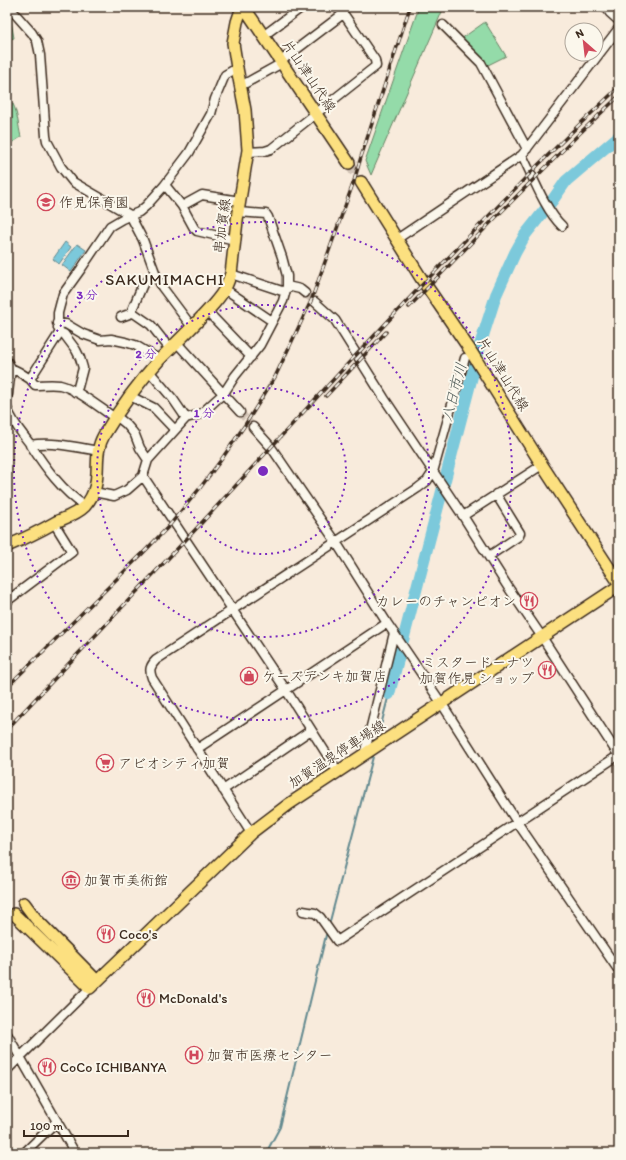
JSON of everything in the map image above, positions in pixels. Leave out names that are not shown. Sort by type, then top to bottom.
[{"type":"main road","name":"片山津山代線","points":[[243,7],[349,163]]},
{"type":"main road","name":"串加賀線","points":[[7,546],[78,511],[85,506],[94,492],[98,478],[98,451],[100,442],[115,417],[149,371],[207,311],[225,289],[231,274],[239,206],[248,152],[245,110],[233,43],[237,22],[243,7]]},
{"type":"main road","name":"片山津山代線","points":[[361,182],[468,355],[484,372],[619,583]]},
{"type":"main road","name":"加賀温泉停車場線","points":[[94,985],[251,833],[289,804],[619,586]]},
{"type":"main road","points":[[24,903],[36,919],[94,985]]},
{"type":"main road","points":[[14,914],[94,985]]},
{"type":"street","points":[[9,7],[32,33],[37,41],[40,56],[46,136],[47,141],[61,167],[73,182],[130,215],[143,240],[162,287],[192,327]]},
{"type":"street","points":[[263,36],[302,7]]},
{"type":"street","points":[[606,7],[619,21]]},
{"type":"street","points":[[240,85],[281,62],[341,10],[375,60],[376,66],[271,149],[265,152],[248,152]]},
{"type":"street","points":[[443,26],[481,63],[525,152],[542,195],[555,219],[562,226]]},
{"type":"street","points":[[397,239],[525,152],[619,28]]},
{"type":"street","points":[[75,392],[78,387],[83,368],[76,350],[58,328],[58,313],[63,294],[110,226],[130,215],[139,212],[165,185],[189,152],[211,114],[215,99],[225,75],[237,68]]},
{"type":"street","points":[[165,185],[182,206],[197,231],[235,240]]},
{"type":"street","points":[[94,492],[114,496],[127,490],[143,476],[148,460],[186,418],[201,414],[224,393],[235,376],[260,345],[283,301],[287,276],[282,257],[266,214],[202,195],[182,206]]},
{"type":"street","points":[[231,274],[286,289],[300,289],[305,293]]},
{"type":"street","points":[[132,313],[143,284],[156,275]]},
{"type":"street","points":[[225,289],[272,321]]},
{"type":"street","points":[[303,910],[315,913],[323,920],[337,942],[619,755],[384,398],[335,320],[315,302]]},
{"type":"street","points":[[207,311],[251,357]]},
{"type":"street","points":[[121,317],[132,313]]},
{"type":"street","points":[[132,313],[151,325],[224,393],[240,412]]},
{"type":"street","points":[[57,323],[66,324],[83,334],[100,340],[111,339],[135,345],[160,360]]},
{"type":"street","points":[[30,379],[60,332]]},
{"type":"street","points":[[251,833],[152,678],[150,669],[152,664],[427,481],[434,474],[468,355]]},
{"type":"street","points":[[9,364],[30,379],[35,385],[52,384],[62,386],[85,397],[126,424],[132,431],[140,448],[148,460]]},
{"type":"street","points":[[7,396],[9,364]]},
{"type":"street","points":[[149,371],[173,399],[186,418]]},
{"type":"street","points":[[130,396],[154,408],[175,430]]},
{"type":"street","points":[[7,408],[17,428],[66,491],[85,506]]},
{"type":"street","points":[[253,427],[271,447],[336,542],[517,822],[619,971]]},
{"type":"street","points":[[30,445],[40,443],[98,451]]},
{"type":"street","points":[[463,516],[542,464]]},
{"type":"street","points":[[143,476],[286,690],[338,772]]},
{"type":"street","points":[[489,556],[520,534],[496,494]]},
{"type":"street","points":[[7,601],[72,552],[54,523]]},
{"type":"street","points":[[197,749],[387,623]]},
{"type":"street","points":[[365,754],[395,634]]},
{"type":"street","points":[[223,790],[311,730]]},
{"type":"street","points":[[7,1070],[94,985]]},
{"type":"street","points":[[7,1034],[75,1153]]},
{"type":"street","points":[[24,1153],[57,1121]]},
{"type":"green space","points":[[419,7],[444,7],[371,175],[365,161]]},
{"type":"green space","points":[[7,9],[9,11],[14,38],[7,40]]},
{"type":"green space","points":[[485,22],[506,56],[486,66],[461,39]]},
{"type":"green space","points":[[13,104],[21,137],[7,146],[7,105]]},
{"type":"water","points":[[65,242],[71,247],[59,264],[53,259]]},
{"type":"water","points":[[77,244],[86,250],[71,272],[62,265]]},
{"type":"waterway","name":"八日市川","points":[[389,694],[481,342],[496,295],[525,235],[566,181],[619,136]]},
{"type":"waterway","points":[[377,741],[389,694]]},
{"type":"waterway","points":[[329,925],[374,753]]},
{"type":"waterway","points":[[266,1153],[280,1127],[327,931]]},
{"type":"tunnel","points":[[349,163],[361,182]]},
{"type":"tunnel","points":[[305,293],[315,302]]},
{"type":"tunnel","points":[[240,412],[253,427]]},
{"type":"railway","points":[[7,687],[169,526],[221,460],[275,377],[311,301],[354,181],[410,7]]},
{"type":"railway","points":[[7,729],[195,530],[420,287],[537,166],[619,87]]},
{"type":"railway","points":[[409,307],[496,217],[619,96]]},
{"type":"railway","points":[[326,396],[386,332]]},
{"type":"place","name":"作見保育園","points":[[46,202]]},
{"type":"place","name":"カレーのチャンピオン","points":[[529,601]]},
{"type":"place","name":"ミスタードーナツ 加賀作見 ショップ","points":[[547,670]]},
{"type":"place","name":"ケーズデンキ加賀店","points":[[249,676]]},
{"type":"place","name":"アビオシティ加賀","points":[[105,763]]},
{"type":"place","name":"加賀市美術館","points":[[71,880]]},
{"type":"place","name":"Coco's","points":[[106,934]]},
{"type":"place","name":"McDonald's","points":[[146,998]]},
{"type":"place","name":"加賀市医療センター","points":[[194,1055]]},
{"type":"place","name":"CoCo ICHIBANYA","points":[[47,1067]]},
{"type":"district","name":"SAKUMIMACHI","points":[[165,279]]}]
